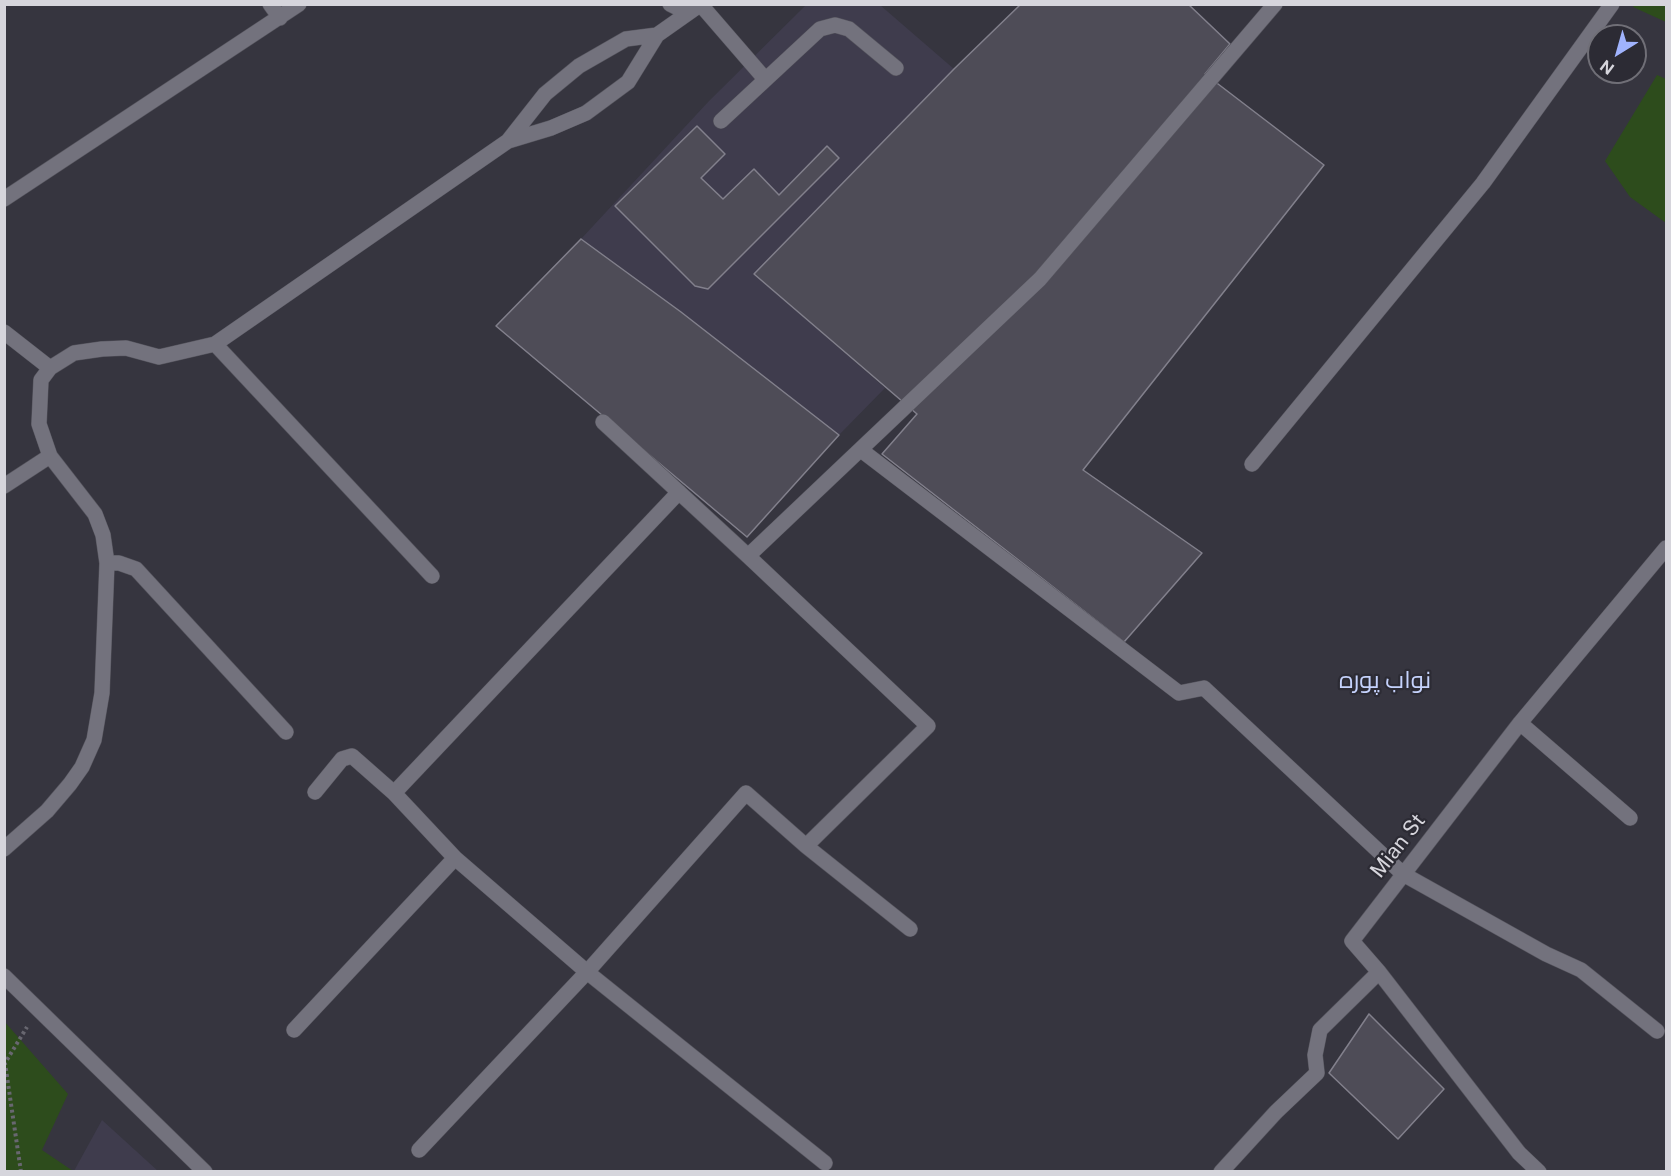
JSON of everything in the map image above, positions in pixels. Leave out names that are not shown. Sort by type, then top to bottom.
[{"type":"street","points":[[270,4],[280,18]]},
{"type":"street","points":[[4,199],[299,4]]},
{"type":"street","points":[[670,4],[686,12]]},
{"type":"street","points":[[508,141],[551,128],[586,113],[628,82],[657,35],[686,12],[701,4],[765,79]]},
{"type":"street","points":[[748,556],[1040,279],[1275,4]]},
{"type":"street","points":[[1252,464],[1483,183],[1612,4]]},
{"type":"street","points":[[721,122],[820,29],[835,25],[849,28],[896,68]]},
{"type":"street","points":[[4,849],[47,811],[82,767],[94,740],[102,693],[107,563],[103,535],[95,514],[50,456],[39,424],[38,401],[41,380],[50,368],[74,353],[126,348],[159,357],[215,344],[508,141],[545,94],[579,66],[626,39],[657,35]]},
{"type":"street","points":[[4,332],[50,368]]},
{"type":"street","points":[[215,344],[432,576]]},
{"type":"street","points":[[603,422],[928,726],[806,846]]},
{"type":"street","points":[[861,450],[1179,693],[1204,688],[1403,874],[1546,954],[1581,970],[1657,1030]]},
{"type":"street","points":[[4,486],[50,456]]},
{"type":"street","points":[[394,794],[679,492]]},
{"type":"street","name":"Mian St","points":[[1539,1172],[1519,1153],[1379,972],[1352,941],[1520,723],[1666,548]]},
{"type":"street","points":[[107,563],[119,563],[136,569],[286,732]]},
{"type":"street","points":[[1520,723],[1630,818]]},
{"type":"street","points":[[315,792],[342,759],[352,756],[394,794],[454,858],[587,972],[825,1163]]},
{"type":"street","points":[[420,1150],[587,972],[746,793],[806,846],[910,929]]},
{"type":"street","points":[[294,1030],[454,858]]},
{"type":"street","points":[[1221,1172],[1276,1112],[1317,1073],[1316,1055],[1320,1030],[1379,972]]},
{"type":"street","points":[[4,976],[205,1172]]},
{"type":"path","points":[[21,1172],[5,1063],[39,1009]]},
{"type":"shaded area","points":[[806,5],[880,5],[954,69],[754,274],[885,388],[839,435],[681,312],[581,239],[709,101]]},
{"type":"shaded area","points":[[102,1120],[158,1171],[74,1171]]},
{"type":"green space","points":[[1635,4],[1666,5],[1666,22],[1633,7]]},
{"type":"green space","points":[[1657,75],[1666,79],[1666,223],[1630,197],[1605,161]]},
{"type":"green space","points":[[4,1021],[68,1094],[42,1150],[73,1171],[5,1171]]},
{"type":"building","points":[[1021,4],[1188,4],[1230,44],[1205,74],[1324,165],[1083,470],[1202,553],[1124,642],[882,454],[917,414],[754,274],[954,69]]},
{"type":"building","points":[[697,126],[725,154],[701,178],[723,199],[754,169],[779,195],[827,146],[839,158],[708,289],[695,286],[615,206]]},
{"type":"building","points":[[581,239],[681,312],[839,435],[747,537],[496,326]]},
{"type":"building","points":[[1369,1014],[1444,1089],[1398,1139],[1329,1073]]},
{"type":"district","name":"نواب پورہ","points":[[1385,681]]}]
